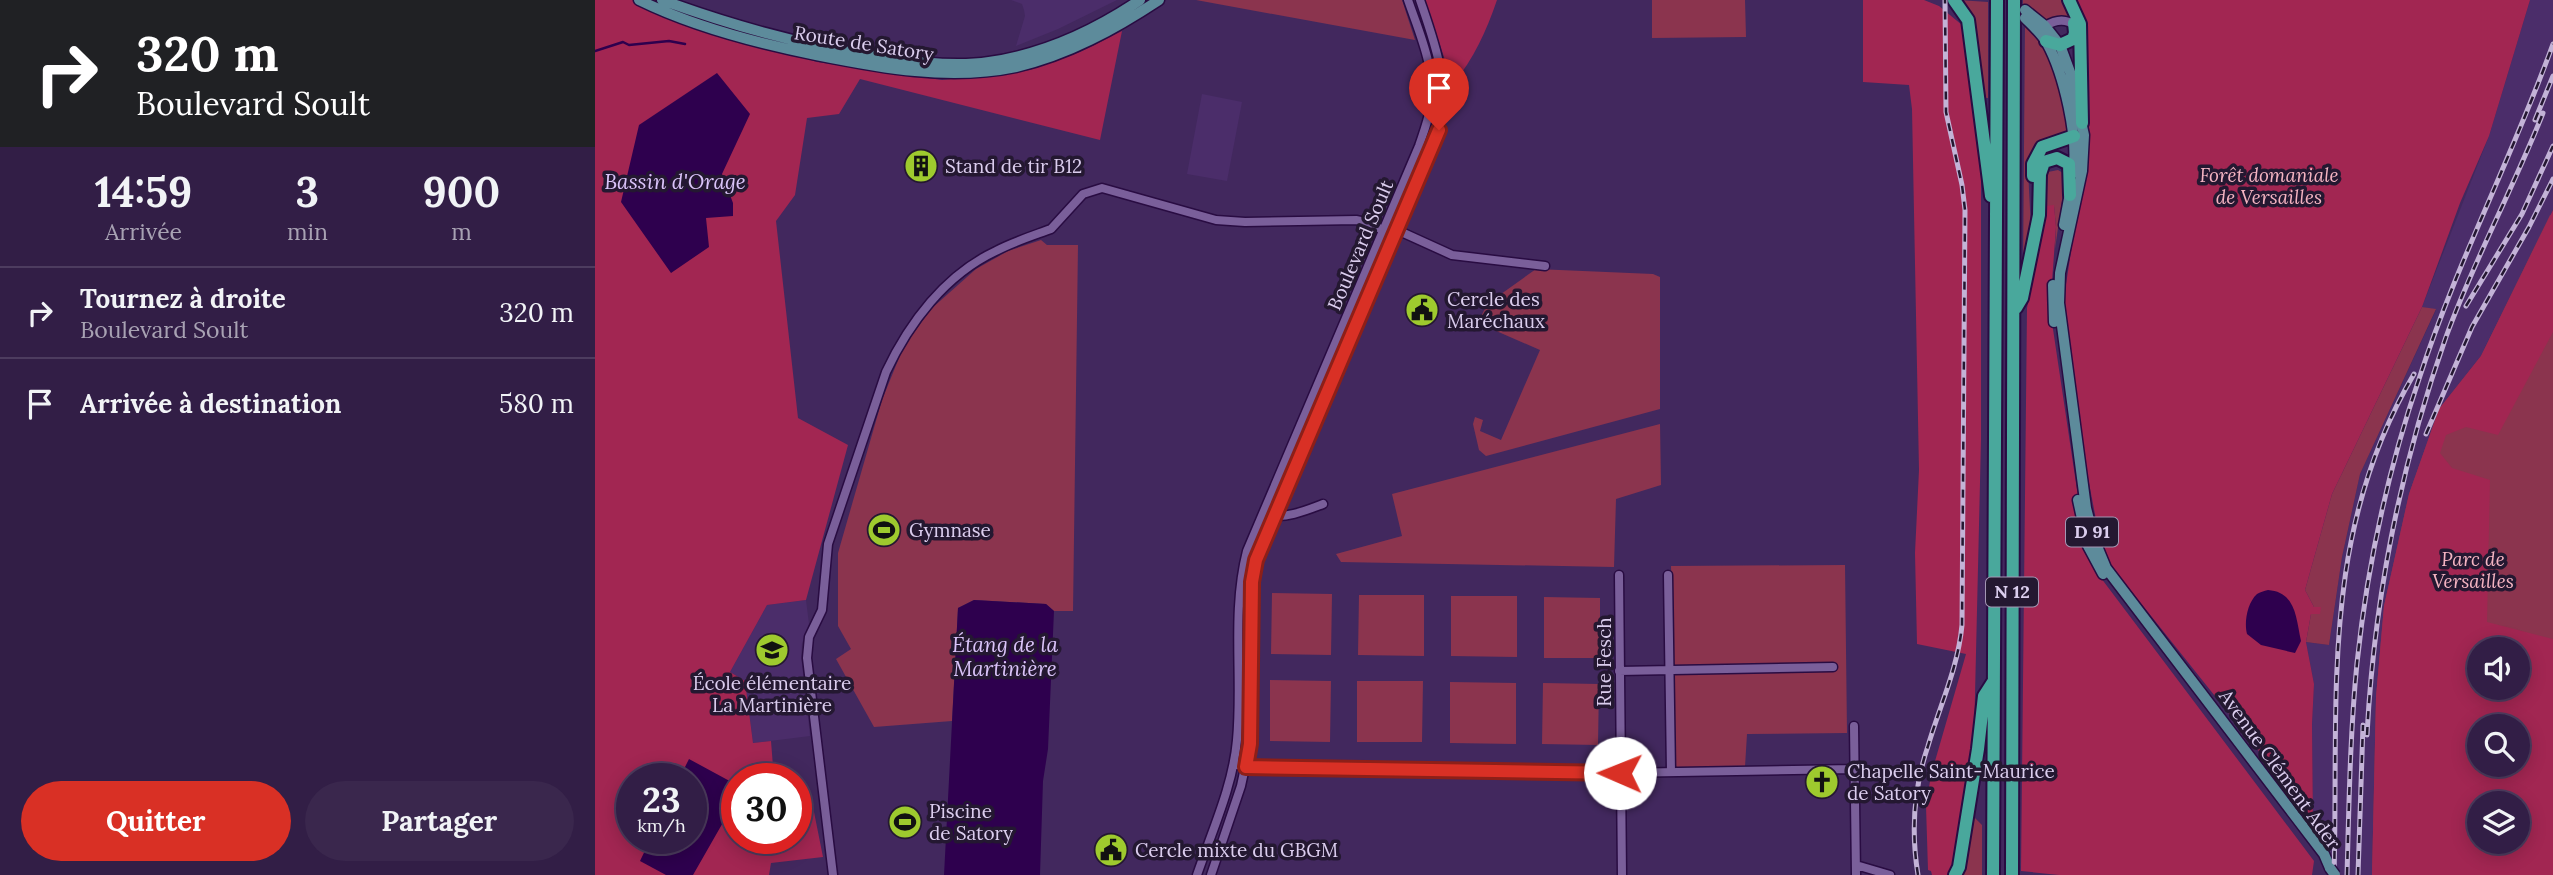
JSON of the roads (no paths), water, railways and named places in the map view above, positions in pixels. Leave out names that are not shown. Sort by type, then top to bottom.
[{"type":"highway","points":[[1954,0],[1968,20],[1984,126],[1989,191],[1997,208]]},
{"type":"highway","name":"N 12","points":[[1993,875],[1997,0]]},
{"type":"highway","name":"N 12","points":[[2012,875],[2014,0]]},
{"type":"highway","points":[[2046,41],[2060,45],[2073,39],[2075,26],[2068,0]]},
{"type":"highway","points":[[2068,0],[2076,11],[2080,24],[2082,123]]},
{"type":"highway","points":[[2035,229],[2033,164],[2036,155],[2042,147],[2074,136]]},
{"type":"highway","points":[[2014,310],[2022,298],[2039,215],[2039,174],[2044,162],[2057,158],[2069,164],[2070,195]]},
{"type":"highway","points":[[1955,875],[1959,867],[1968,816],[1984,695],[1993,681]]},
{"type":"main road","name":"Route de Satory","points":[[639,0],[722,32],[784,48],[879,67],[919,72],[962,73],[1016,66],[1059,54],[1083,45],[1159,0]]},
{"type":"main road","name":"Route de Satory","points":[[662,0],[725,23],[784,39],[879,57],[961,64],[987,63],[1044,49],[1100,25],[1140,0]]},
{"type":"main road","name":"Avenue Clément Ader","points":[[2025,14],[2045,26],[2060,45],[2070,72],[2082,123],[2082,171],[2060,273],[2059,303],[2086,508],[2094,539],[2106,568],[2324,855],[2332,872],[2102,572],[2088,546],[2080,513],[2052,303],[2054,276],[2070,195],[2075,154],[2074,136],[2061,75],[2046,41],[2025,14]]},
{"type":"main road","points":[[2074,136],[2082,123]]},
{"type":"street","name":"Boulevard Soult","points":[[1197,875],[1234,764],[1242,571],[1247,551],[1384,231],[1419,146],[1430,108],[1432,84],[1429,62],[1408,0]]},
{"type":"street","name":"Boulevard Soult","points":[[1211,875],[1246,767],[1250,744],[1252,582],[1256,560],[1435,143],[1443,114],[1443,74],[1420,0]]},
{"type":"street","points":[[2045,26],[2061,20],[2075,26]]},
{"type":"street","points":[[833,875],[807,658],[809,637],[822,610],[828,544],[890,363],[910,326],[926,306],[979,260],[994,251],[1051,229],[1083,194],[1102,188],[1216,220],[1356,220],[1370,223],[1384,231]]},
{"type":"street","points":[[1397,230],[1452,255],[1545,265]]},
{"type":"street","points":[[1270,495],[1275,494],[1299,513]]},
{"type":"street","points":[[1263,513],[1273,517],[1299,513],[1323,503]]},
{"type":"street","name":"Rue Fesch","points":[[1619,575],[1622,875]]},
{"type":"street","points":[[1668,575],[1671,772]]},
{"type":"street","points":[[1619,671],[1833,667]]},
{"type":"street","points":[[1238,693],[1251,693]]},
{"type":"street","points":[[1854,726],[1856,870],[1890,875]]},
{"type":"street","points":[[1234,764],[1246,767],[1620,773],[1854,769]]},
{"type":"water","name":"Bassin d'Orage","points":[[717,73],[750,114],[722,174],[733,203],[733,216],[706,218],[709,247],[671,273],[621,202],[639,125]]},
{"type":"water","points":[[2268,590],[2284,596],[2296,615],[2301,641],[2295,653],[2261,645],[2247,634],[2246,619],[2251,602],[2257,594]]},
{"type":"water","name":"Étang de la Martinière","points":[[974,600],[1046,604],[1054,611],[1040,875],[944,875],[958,608]]},
{"type":"water","points":[[707,769],[721,776],[721,826],[707,850]]},
{"type":"water","points":[[643,854],[705,854],[693,875],[666,875],[640,861]]},
{"type":"waterway","points":[[595,51],[623,42],[629,45],[669,41],[685,44]]},
{"type":"railway","points":[[1918,875],[1914,826],[1917,793],[1923,762],[1953,671],[1962,625],[1965,210],[1946,112],[1945,0]]},
{"type":"railway","points":[[2347,875],[2351,743],[2357,663],[2373,555],[2388,484],[2434,336],[2553,44]]},
{"type":"railway","points":[[2535,120],[2553,76]]},
{"type":"railway","points":[[2367,735],[2383,583],[2416,434],[2457,308],[2543,113]]},
{"type":"railway","points":[[2466,306],[2522,214],[2553,146]]},
{"type":"railway","points":[[2426,434],[2472,327],[2553,179]]},
{"type":"railway","points":[[2334,875],[2336,681],[2348,557],[2362,495],[2383,434],[2414,374]]},
{"type":"railway","points":[[2358,875],[2363,725]]},
{"type":"place","name":"Stand de tir B12","points":[[921,166]]},
{"type":"place","name":"Cercle des Maréchaux","points":[[1422,310]]},
{"type":"place","name":"Gymnase","points":[[884,530]]},
{"type":"place","name":"École élémentaire La Martinière","points":[[772,650]]},
{"type":"place","name":"Chapelle Saint-Maurice de Satory","points":[[1822,782]]},
{"type":"place","name":"Piscine de Satory","points":[[905,822]]},
{"type":"place","name":"Cercle mixte du GBGM","points":[[1111,850]]},
{"type":"park label","name":"Forêt domaniale de Versailles","points":[[2269,186]]},
{"type":"park label","name":"Parc de Versailles","points":[[2473,570]]}]
